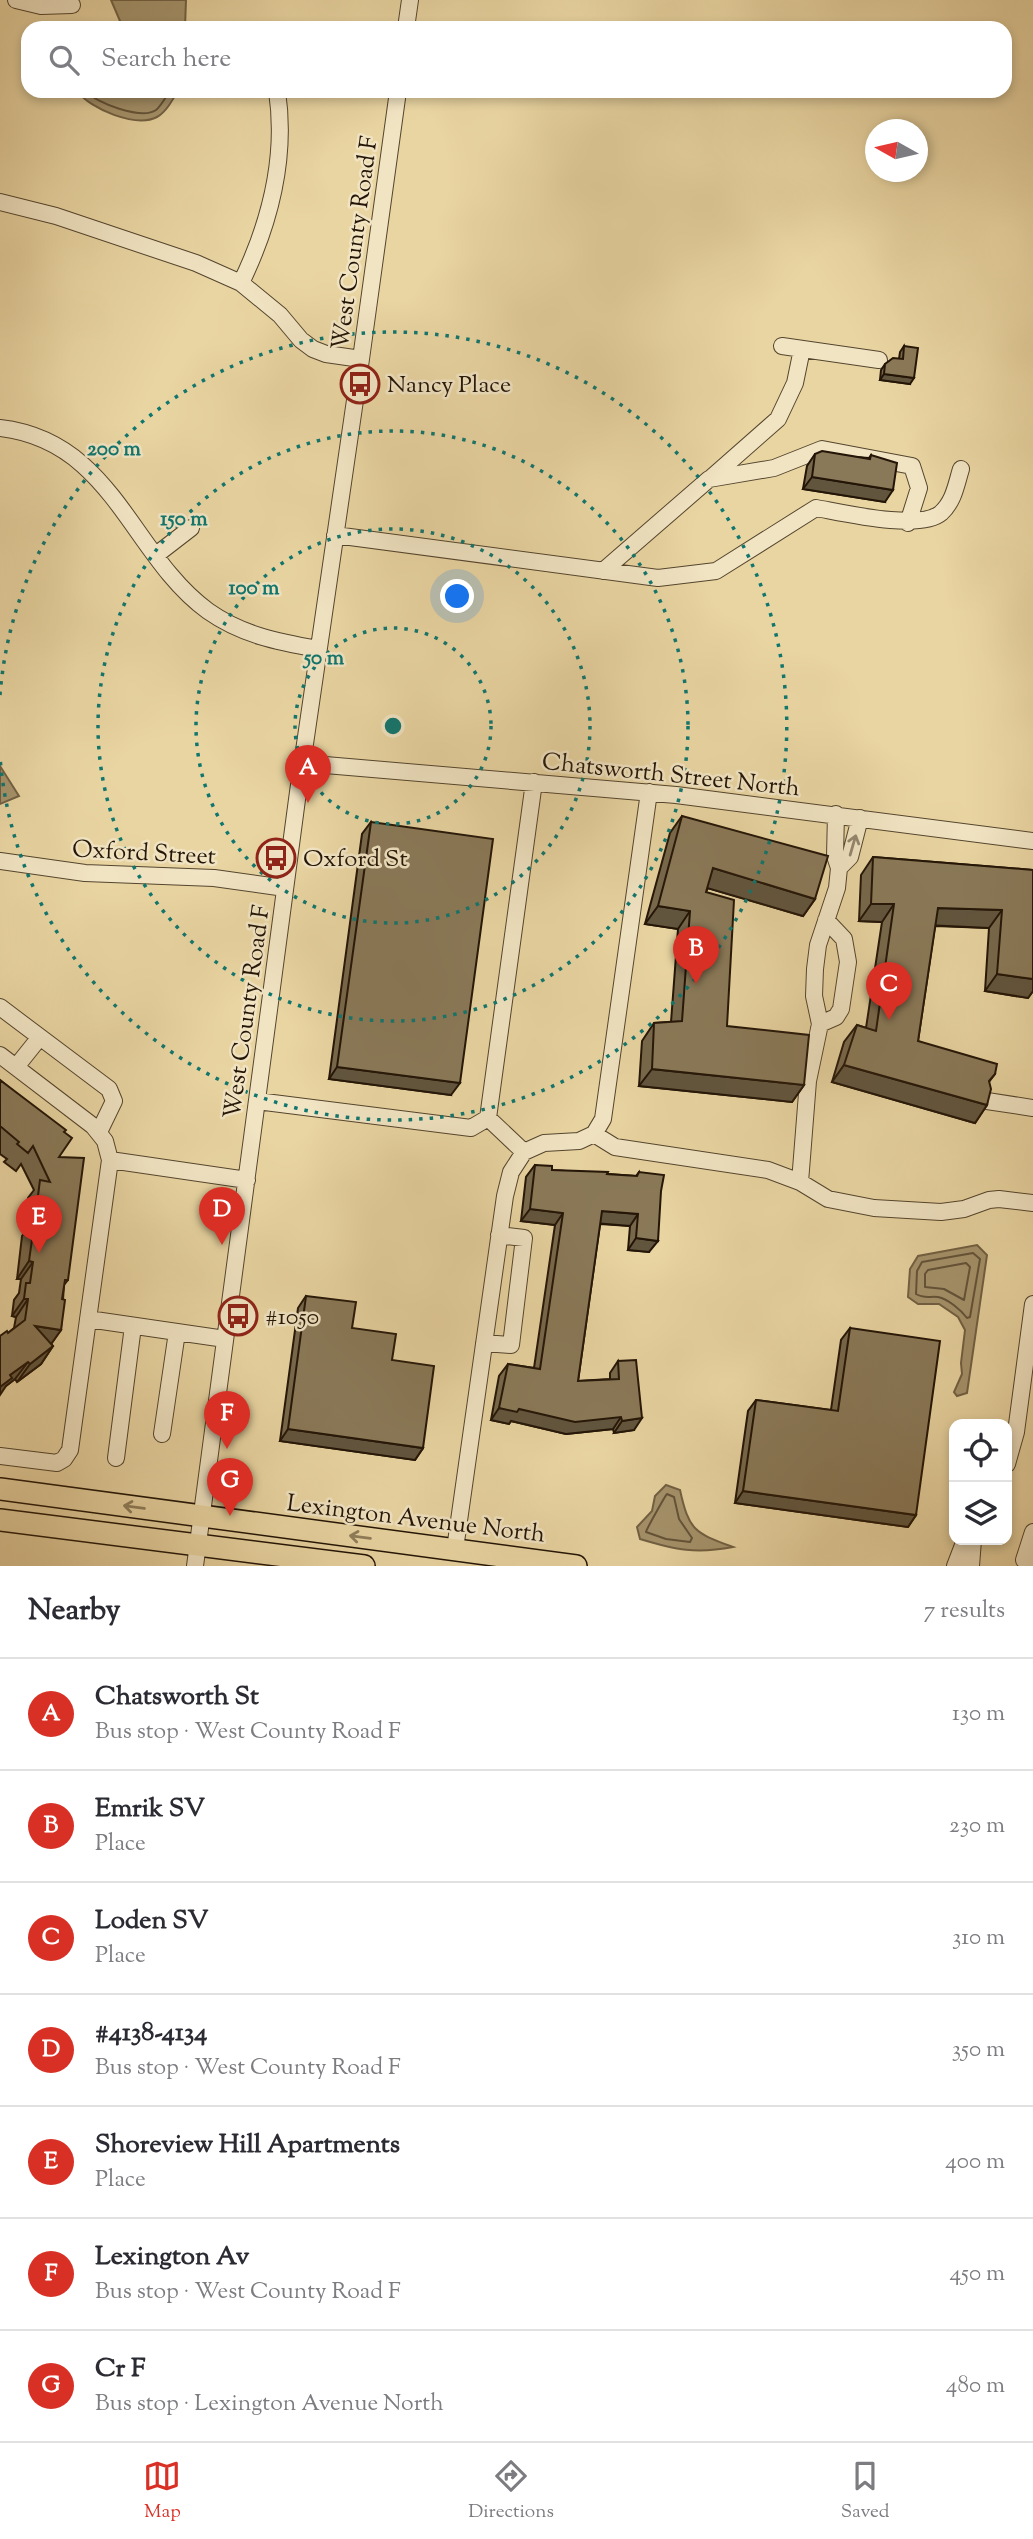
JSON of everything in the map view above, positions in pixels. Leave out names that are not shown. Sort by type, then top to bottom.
[{"type":"main road","name":"Lexington Avenue North","points":[[0,1489],[576,1566]]},
{"type":"main road","points":[[0,1520],[197,1556],[364,1566]]},
{"type":"street","points":[[16,0],[41,6],[72,5]]},
{"type":"street","points":[[407,21],[410,0]]},
{"type":"street","points":[[240,283],[265,226],[277,178],[277,98]]},
{"type":"street","name":"West County Road F","points":[[197,1556],[302,763],[397,98]]},
{"type":"street","points":[[0,202],[56,216],[171,254],[240,283],[280,315],[301,340],[313,349],[326,354],[361,359]]},
{"type":"street","points":[[782,346],[878,360]]},
{"type":"street","points":[[603,571],[778,419],[795,383],[802,349]]},
{"type":"street","points":[[0,428],[33,436],[79,462],[114,495],[156,555],[190,595],[228,624],[270,641],[318,649]]},
{"type":"street","points":[[709,479],[774,468],[822,449],[912,466],[919,488],[908,523]]},
{"type":"street","points":[[335,535],[658,578],[716,571],[816,509],[908,523],[939,515],[953,498],[961,469]]},
{"type":"street","points":[[156,555],[191,528]]},
{"type":"street","name":"Chatsworth Street North","points":[[302,763],[649,792],[1033,841]]},
{"type":"street","points":[[488,1118],[534,782]]},
{"type":"street","points":[[455,1549],[499,1235],[511,1171],[524,1152],[544,1143],[579,1141],[594,1134],[603,1119],[649,792]]},
{"type":"street","points":[[800,1182],[808,1081],[820,1024],[814,996],[815,969],[826,920],[834,901],[839,869],[835,856],[836,814]]},
{"type":"street","points":[[839,869],[850,857],[860,818]]},
{"type":"street","name":"Oxford Street","points":[[0,861],[85,873],[214,878],[285,888]]},
{"type":"street","points":[[820,1024],[836,1017],[842,1009],[848,962],[844,939],[826,920]]},
{"type":"street","points":[[0,1007],[109,1089],[114,1101],[99,1132]]},
{"type":"street","points":[[16,1067],[40,1037]]},
{"type":"street","points":[[0,1055],[99,1132],[109,1151],[110,1160],[68,1456],[57,1463],[0,1456]]},
{"type":"street","points":[[257,1101],[471,1128],[488,1118]]},
{"type":"street","points":[[987,1101],[1033,1108]]},
{"type":"street","points":[[488,1118],[524,1152]]},
{"type":"street","points":[[594,1134],[615,1147],[768,1170],[800,1182],[828,1199],[874,1208],[941,1212],[964,1209],[999,1199],[1033,1203]]},
{"type":"street","points":[[110,1160],[247,1180]]},
{"type":"street","points":[[484,1343],[511,1345],[524,1238],[499,1235]]},
{"type":"street","points":[[1012,1446],[1026,1406],[1033,1304]]},
{"type":"street","points":[[88,1319],[225,1339]]},
{"type":"street","points":[[116,1458],[133,1326]]},
{"type":"street","points":[[162,1434],[177,1332]]},
{"type":"street","points":[[1033,1532],[1024,1560],[1033,1561]]},
{"type":"street","points":[[955,1566],[963,1545]]},
{"type":"street","points":[[971,1566],[973,1545]]},
{"type":"water","points":[[111,0],[186,0],[185,21],[120,21]]},
{"type":"water","points":[[83,98],[173,98],[160,115],[148,120],[114,115]]},
{"type":"water","points":[[0,766],[19,796],[0,804]]},
{"type":"water","points":[[977,1245],[987,1255],[967,1393],[957,1396],[954,1392],[962,1374],[965,1330],[958,1317],[939,1304],[918,1304],[908,1297],[910,1269],[918,1256]]},
{"type":"water","points":[[666,1485],[680,1490],[687,1514],[696,1529],[733,1547],[686,1550],[640,1539],[637,1527],[652,1511],[655,1496]]},
{"type":"building","points":[[904,346],[918,348],[914,378],[884,374],[885,364],[893,358],[903,359]]},
{"type":"building","points":[[822,451],[870,459],[871,455],[897,463],[893,490],[812,477],[815,454]]},
{"type":"building","points":[[682,816],[828,856],[815,899],[713,868],[706,892],[734,900],[727,1026],[809,1035],[804,1085],[652,1069],[654,1023],[682,1021],[690,911],[658,906]]},
{"type":"building","points":[[371,822],[493,839],[460,1083],[337,1067]]},
{"type":"building","points":[[873,857],[1033,870],[1033,979],[997,974],[1002,910],[938,908],[918,1041],[997,1064],[995,1074],[989,1081],[991,1089],[987,1105],[844,1065],[857,1025],[876,1031],[894,904],[871,904]]},
{"type":"building","points":[[0,1080],[66,1130],[64,1132],[72,1138],[59,1157],[84,1158],[68,1280],[65,1280],[62,1299],[65,1300],[61,1330],[35,1326],[53,1346],[10,1375],[12,1378],[0,1387],[0,1336],[25,1320],[28,1299],[24,1299],[33,1262],[29,1261],[35,1218],[39,1219],[40,1180],[50,1182],[33,1146],[28,1153],[0,1126]]},
{"type":"building","points":[[535,1165],[552,1166],[552,1170],[637,1176],[639,1172],[664,1175],[658,1241],[636,1238],[638,1214],[602,1211],[578,1381],[619,1379],[618,1361],[636,1360],[642,1418],[622,1421],[621,1417],[575,1422],[519,1409],[517,1412],[499,1408],[508,1364],[540,1369],[563,1213],[530,1209]]},
{"type":"building","points":[[306,1296],[356,1302],[352,1328],[396,1334],[392,1360],[434,1366],[423,1448],[288,1429]]},
{"type":"building","points":[[850,1328],[940,1341],[916,1515],[743,1491],[756,1400],[838,1411]]},
{"type":"place","name":"Nancy Place","points":[[360,384]]},
{"type":"place","name":"Chatsworth St","points":[[308,803]]},
{"type":"place","name":"Oxford St","points":[[276,858]]},
{"type":"place","name":"Emrik SV","points":[[696,984]]},
{"type":"place","name":"Loden SV","points":[[889,1020]]},
{"type":"place","name":"#4138-4134","points":[[222,1245]]},
{"type":"place","name":"Shoreview Hill Apartments","points":[[39,1253]]},
{"type":"place","name":"#1050","points":[[238,1316]]},
{"type":"place","name":"Lexington Av","points":[[227,1449]]},
{"type":"place","name":"Cr F","points":[[230,1516]]}]
